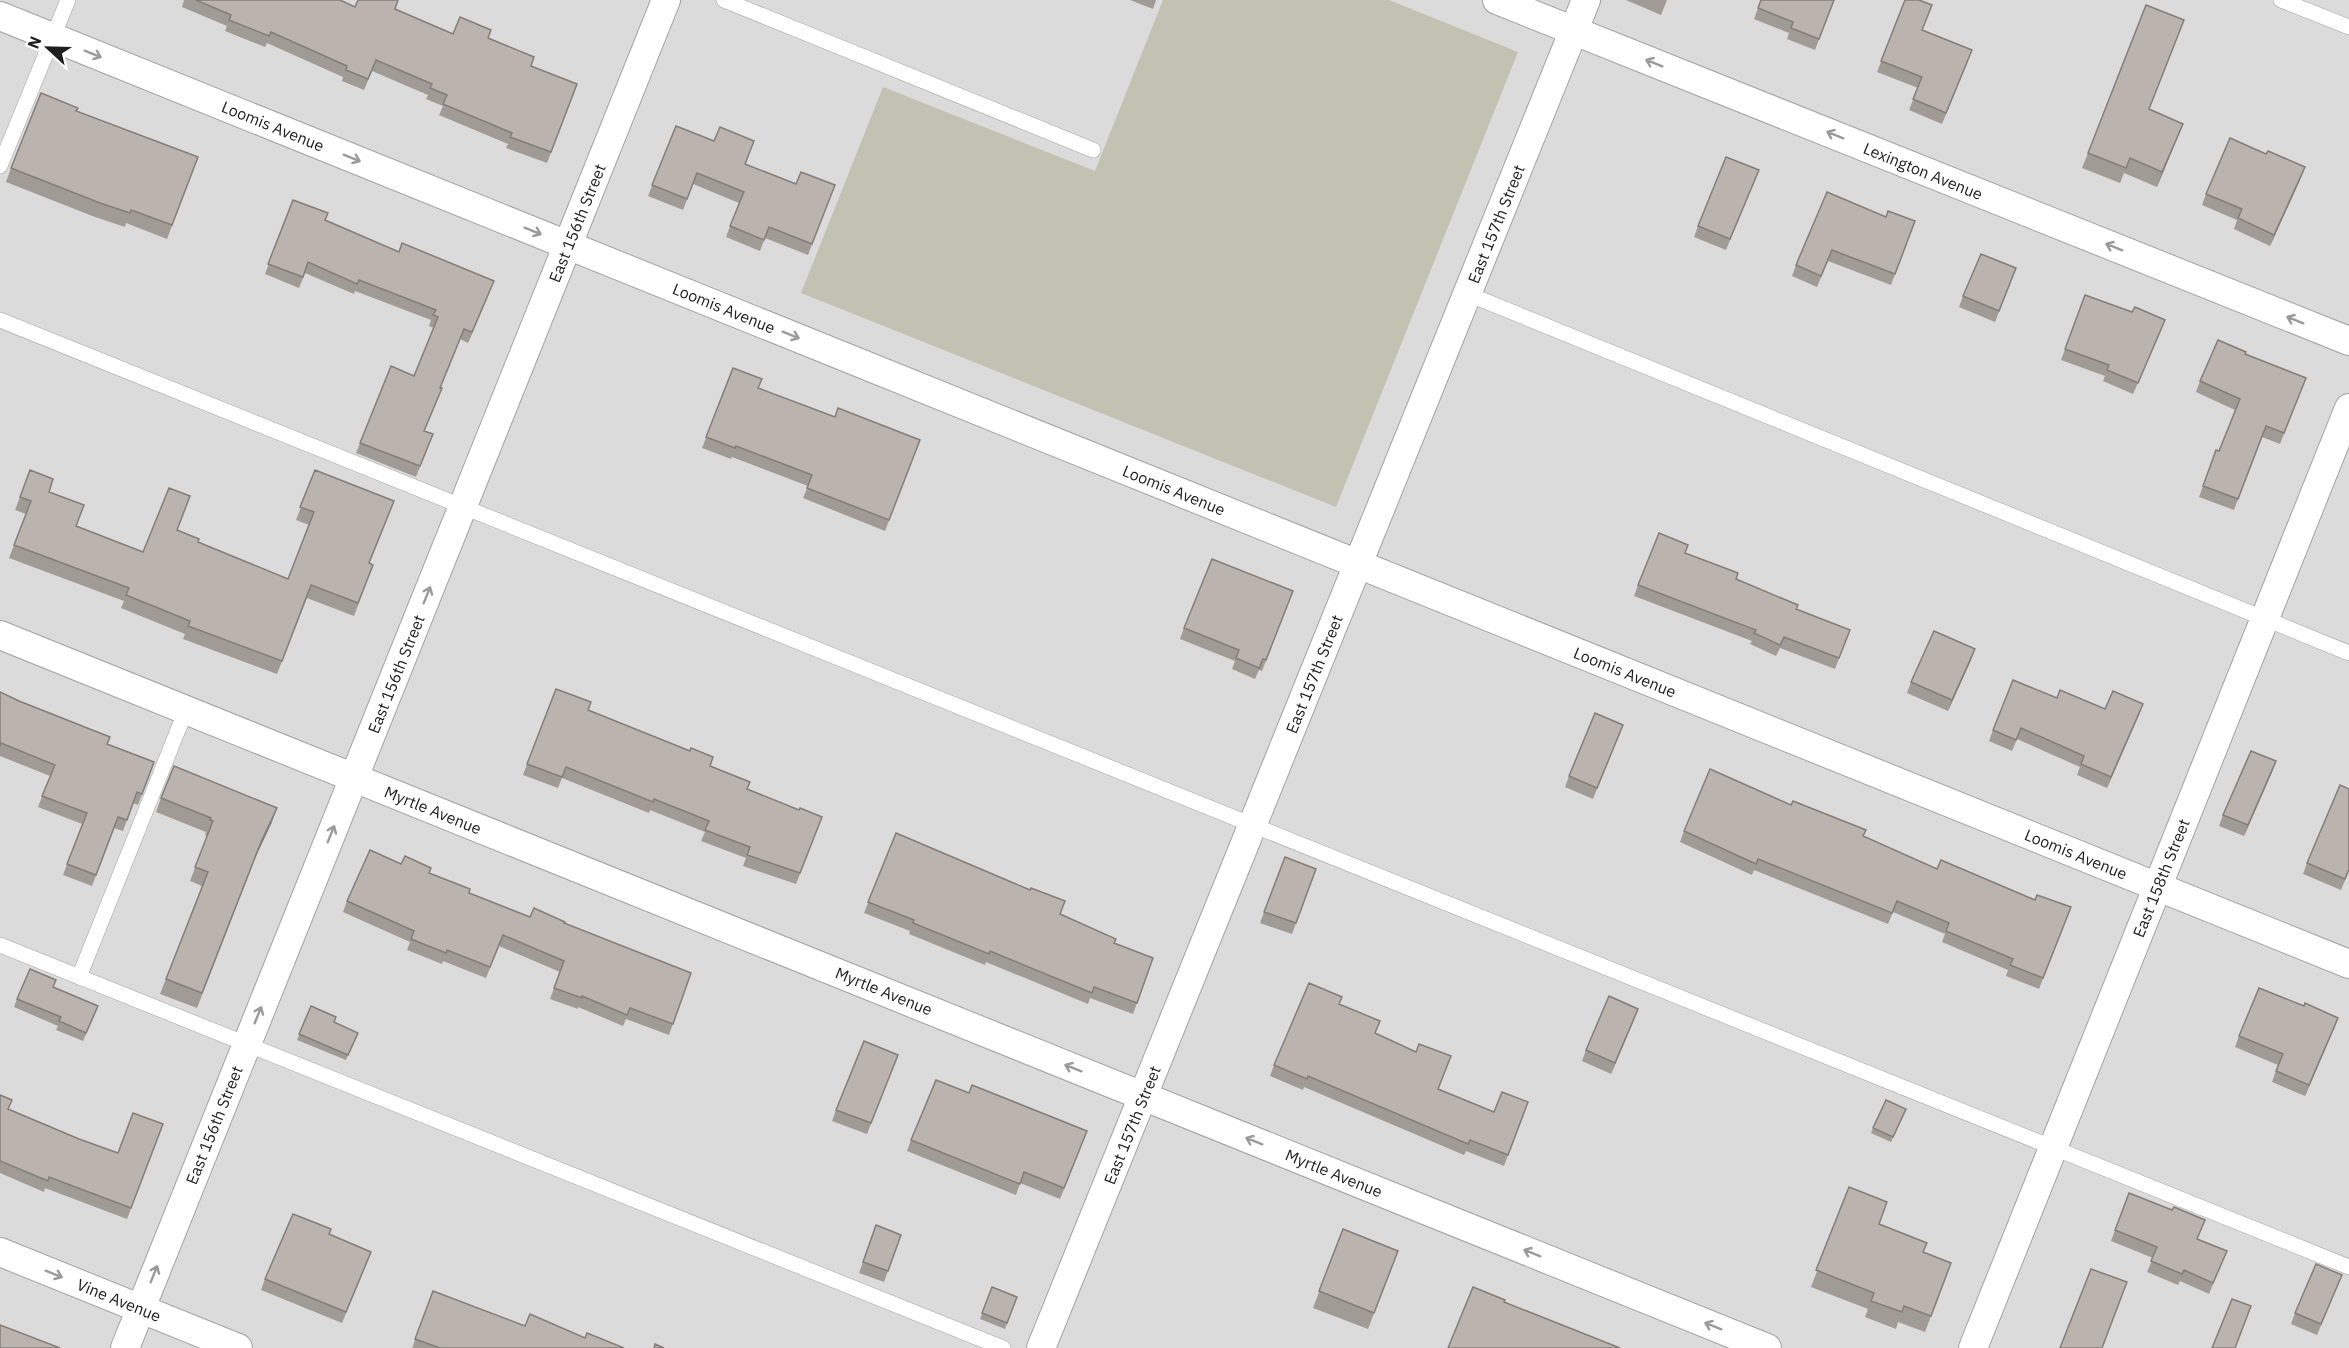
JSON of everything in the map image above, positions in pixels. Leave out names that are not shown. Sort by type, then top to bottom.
[{"type":"street","name":"East 156th Street","points":[[125,1348],[666,0]]},
{"type":"street","name":"Lexington Avenue","points":[[1497,0],[2349,341]]},
{"type":"street","name":"East 157th Street","points":[[1041,1348],[1586,0]]},
{"type":"street","name":"Loomis Avenue","points":[[0,16],[2349,964]]},
{"type":"street","name":"East 158th Street","points":[[1973,1348],[2349,408]]},
{"type":"street","name":"Myrtle Avenue","points":[[0,635],[1767,1348]]},
{"type":"street","name":"Vine Avenue","points":[[0,1252],[238,1348]]},
{"type":"lane","points":[[0,166],[68,0]]},
{"type":"lane","points":[[724,0],[1093,150]]},
{"type":"lane","points":[[2282,0],[2349,27]]},
{"type":"lane","points":[[1468,294],[2349,653]]},
{"type":"lane","points":[[0,320],[2349,1267]]},
{"type":"lane","points":[[79,977],[186,710]]},
{"type":"lane","points":[[0,945],[1002,1348]]},
{"type":"shaded area","points":[[0,0],[2349,0],[2349,1348],[0,1348]]},
{"type":"shaded area","points":[[1163,0],[1389,0],[1518,52],[1336,507],[801,293],[883,87],[1095,171]]},
{"type":"building","points":[[196,0],[340,0],[355,7],[358,0],[398,0],[395,9],[453,34],[460,17],[491,30],[488,38],[534,57],[531,66],[577,84],[551,152],[510,137],[512,133],[443,104],[447,95],[430,88],[432,84],[376,60],[368,79],[346,70],[347,66],[271,32],[269,36],[229,20],[231,15]]},
{"type":"building","points":[[1761,0],[1834,0],[1819,39],[1791,28],[1793,22],[1758,8]]},
{"type":"building","points":[[1905,0],[1919,0],[1932,5],[1922,30],[1972,50],[1946,113],[1913,99],[1922,77],[1881,61]]},
{"type":"building","points":[[2146,5],[2184,20],[2149,109],[2183,124],[2162,172],[2130,158],[2126,168],[2088,153]]},
{"type":"building","points":[[41,93],[78,108],[76,111],[198,157],[172,225],[131,210],[130,213],[100,203],[11,168]]},
{"type":"building","points":[[676,126],[714,141],[720,127],[754,141],[745,164],[796,184],[801,172],[835,185],[812,244],[769,227],[764,240],[730,226],[744,192],[697,173],[687,199],[652,185]]},
{"type":"building","points":[[2230,138],[2266,154],[2268,151],[2305,167],[2274,235],[2238,218],[2242,209],[2206,194]]},
{"type":"building","points":[[1726,157],[1759,170],[1730,239],[1698,226]]},
{"type":"building","points":[[1827,192],[1886,217],[1888,211],[1915,221],[1895,274],[1832,250],[1821,276],[1796,265]]},
{"type":"building","points":[[293,200],[328,213],[325,220],[399,252],[402,243],[494,281],[472,332],[464,329],[440,388],[442,388],[424,431],[433,434],[420,466],[360,443],[391,366],[414,376],[438,317],[433,315],[436,310],[359,280],[357,284],[308,262],[303,277],[268,264]]},
{"type":"building","points":[[1981,254],[2016,268],[1999,311],[1963,296]]},
{"type":"building","points":[[2085,295],[2132,312],[2135,307],[2165,320],[2138,383],[2107,370],[2109,365],[2065,349]]},
{"type":"building","points":[[2218,340],[2246,352],[2245,354],[2306,378],[2284,433],[2266,426],[2238,499],[2203,486],[2216,450],[2219,451],[2240,399],[2200,381]]},
{"type":"building","points":[[733,368],[762,379],[758,388],[835,417],[838,408],[920,440],[889,520],[807,488],[812,475],[706,437]]},
{"type":"building","points":[[30,470],[53,479],[49,492],[84,505],[76,526],[143,552],[169,488],[190,496],[177,530],[199,539],[198,542],[288,579],[314,512],[300,507],[315,470],[394,501],[369,563],[373,565],[358,603],[311,585],[282,661],[188,626],[190,621],[126,595],[129,588],[14,545],[31,501],[20,497]]},
{"type":"building","points":[[1659,533],[1688,545],[1685,553],[1738,573],[1736,579],[1798,605],[1796,609],[1850,630],[1839,658],[1784,637],[1780,645],[1754,633],[1756,630],[1638,585]]},
{"type":"building","points":[[1212,559],[1293,591],[1266,660],[1263,659],[1259,668],[1236,658],[1239,650],[1184,628]]},
{"type":"building","points":[[1934,631],[1975,649],[1952,700],[1911,682]]},
{"type":"building","points":[[2013,680],[2057,698],[2060,690],[2105,709],[2113,691],[2143,704],[2111,777],[2081,764],[2084,756],[2021,728],[2016,740],[1993,730]]},
{"type":"building","points":[[556,689],[591,702],[588,710],[690,751],[691,748],[713,757],[710,766],[750,782],[747,789],[822,817],[800,873],[747,855],[750,847],[705,830],[709,821],[654,799],[653,802],[566,767],[562,777],[527,764]]},
{"type":"building","points":[[0,692],[110,737],[107,744],[154,762],[142,794],[137,792],[127,820],[118,817],[96,875],[67,864],[87,813],[42,796],[55,765],[1,743],[0,746]]},
{"type":"building","points":[[1595,713],[1623,725],[1597,788],[1569,776]]},
{"type":"building","points":[[2251,751],[2276,761],[2248,825],[2223,815]]},
{"type":"building","points":[[174,766],[277,808],[261,842],[202,993],[166,979],[208,872],[195,867],[213,821],[210,820],[211,818],[161,798]]},
{"type":"building","points":[[1710,769],[1791,805],[1793,801],[1866,830],[1863,836],[1937,869],[1941,860],[2035,900],[2037,895],[2071,907],[2043,978],[2010,965],[2013,959],[1946,931],[1949,923],[1897,901],[1892,913],[1758,859],[1756,864],[1684,831]]},
{"type":"building","points":[[2340,785],[2349,789],[2349,869],[2345,879],[2307,863]]},
{"type":"building","points":[[896,833],[1030,890],[1031,888],[1065,901],[1060,914],[1116,939],[1114,943],[1153,958],[1137,1003],[1094,987],[1092,993],[990,951],[989,954],[868,902]]},
{"type":"building","points":[[370,850],[401,864],[405,856],[431,868],[429,873],[470,889],[469,893],[530,917],[534,908],[564,923],[691,973],[673,1024],[630,1008],[627,1015],[582,996],[582,998],[554,988],[564,961],[503,935],[490,967],[411,939],[414,931],[347,901]]},
{"type":"building","points":[[1285,857],[1316,869],[1296,923],[1264,912]]},
{"type":"building","points":[[30,969],[56,980],[53,987],[98,1006],[86,1033],[59,1021],[61,1017],[17,999]]},
{"type":"building","points":[[1309,983],[1342,997],[1339,1004],[1380,1021],[1375,1033],[1416,1052],[1419,1044],[1451,1056],[1438,1089],[1494,1112],[1502,1092],[1528,1102],[1508,1155],[1470,1140],[1468,1144],[1308,1076],[1307,1079],[1274,1065]]},
{"type":"building","points":[[2259,988],[2304,1006],[2305,1003],[2338,1018],[2309,1085],[2276,1071],[2283,1054],[2239,1036]]},
{"type":"building","points":[[1609,996],[1638,1009],[1615,1063],[1586,1050]]},
{"type":"building","points":[[311,1006],[336,1017],[334,1022],[358,1033],[348,1055],[299,1034]]},
{"type":"building","points":[[864,1041],[898,1055],[871,1123],[836,1110]]},
{"type":"building","points":[[936,1080],[969,1093],[972,1085],[1087,1131],[1064,1188],[1024,1172],[1020,1184],[911,1140]]},
{"type":"building","points":[[0,1095],[12,1100],[8,1109],[118,1153],[133,1113],[163,1124],[131,1208],[49,1177],[48,1181],[0,1161]]},
{"type":"building","points":[[1886,1100],[1906,1109],[1893,1137],[1873,1128]]},
{"type":"building","points":[[1849,1187],[1887,1202],[1879,1224],[1927,1243],[1923,1252],[1951,1263],[1931,1316],[1904,1306],[1902,1312],[1871,1301],[1874,1293],[1816,1270]]},
{"type":"building","points":[[2129,1193],[2172,1210],[2174,1207],[2205,1220],[2197,1239],[2227,1251],[2213,1283],[2184,1270],[2182,1274],[2151,1261],[2157,1247],[2115,1230]]},
{"type":"building","points":[[293,1214],[331,1229],[329,1234],[371,1252],[346,1312],[265,1279]]},
{"type":"building","points":[[876,1225],[901,1235],[888,1271],[863,1262]]},
{"type":"building","points":[[1343,1229],[1398,1251],[1374,1313],[1319,1291]]},
{"type":"building","points":[[2316,1264],[2342,1275],[2321,1324],[2295,1313]]},
{"type":"building","points":[[2091,1269],[2127,1282],[2102,1348],[2060,1348]]},
{"type":"building","points":[[992,1287],[1017,1297],[1007,1323],[982,1313]]},
{"type":"building","points":[[1473,1287],[1505,1300],[1504,1302],[1620,1348],[1448,1348]]},
{"type":"building","points":[[433,1291],[525,1326],[530,1314],[585,1338],[587,1333],[624,1348],[440,1348],[415,1339]]},
{"type":"building","points":[[2232,1299],[2251,1306],[2235,1348],[2212,1348]]},
{"type":"building","points":[[0,1325],[60,1348],[0,1348]]}]
